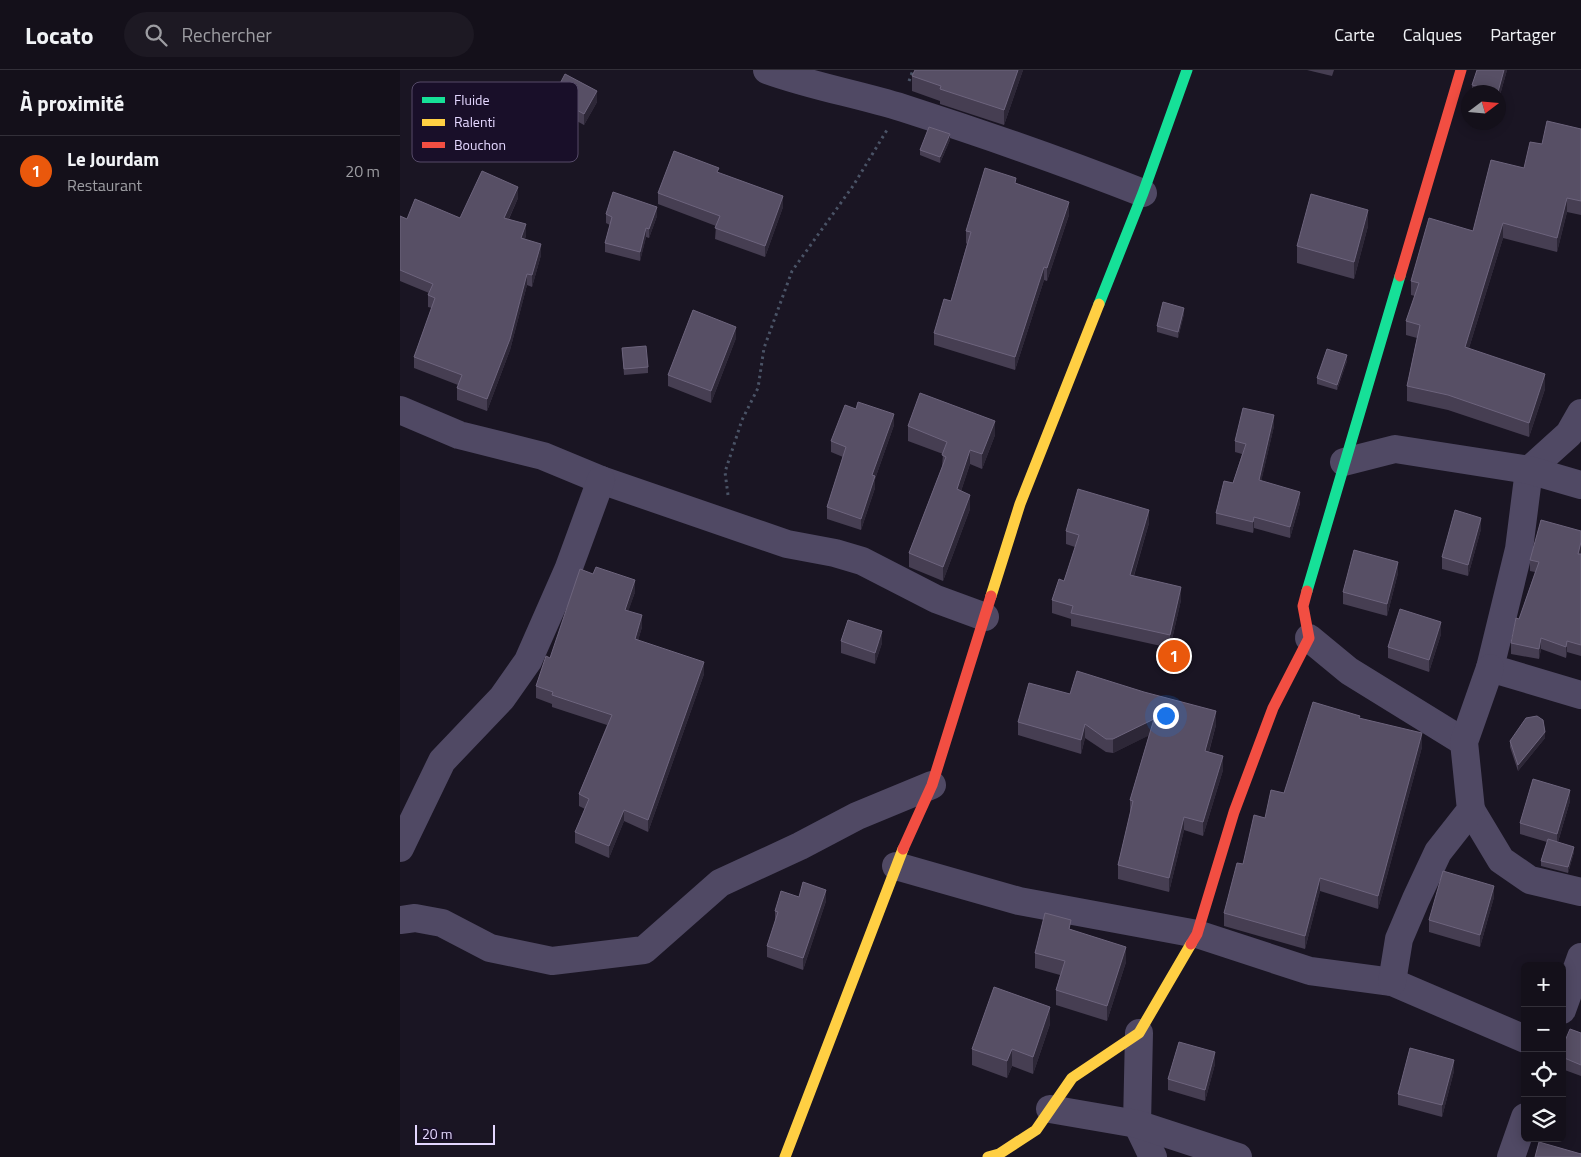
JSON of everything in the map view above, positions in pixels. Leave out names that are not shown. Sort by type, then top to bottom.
[{"type":"street","points":[[767,70],[789,78],[901,108],[1035,152],[1143,193]]},
{"type":"street","points":[[785,1157],[896,866],[932,785],[1020,504],[1143,193],[1188,70]]},
{"type":"street","points":[[988,1157],[1000,1154],[1036,1130],[1072,1078],[1139,1033],[1198,934],[1234,812],[1269,717],[1309,638],[1303,606],[1461,70]]},
{"type":"street","points":[[400,410],[459,435],[543,456],[601,480],[787,544],[836,553],[862,561],[936,599],[985,617]]},
{"type":"street","points":[[1581,413],[1569,434],[1529,470],[1519,549],[1490,668],[1464,742],[1471,810],[1501,860],[1530,880],[1581,892]]},
{"type":"street","points":[[1344,462],[1395,449],[1529,470],[1581,485]]},
{"type":"street","points":[[400,848],[442,761],[502,698],[528,661],[568,570],[601,480]]},
{"type":"street","points":[[1309,638],[1349,671],[1464,742]]},
{"type":"street","points":[[1490,668],[1581,695]]},
{"type":"street","points":[[400,920],[415,918],[442,923],[490,948],[552,961],[644,950],[720,883],[800,846],[857,816],[932,785]]},
{"type":"street","points":[[1392,982],[1400,939],[1416,899],[1438,852],[1471,810]]},
{"type":"street","points":[[896,866],[1019,901],[1198,934],[1310,971],[1392,982],[1521,1037]]},
{"type":"street","points":[[1563,1007],[1581,958]]},
{"type":"street","points":[[1139,1033],[1137,1124],[1153,1157]]},
{"type":"street","points":[[1050,1110],[1137,1124],[1238,1157]]},
{"type":"street","points":[[1511,1157],[1521,1128]]},
{"type":"path","points":[[734,526],[725,472],[742,420],[758,388],[764,348],[792,271],[853,186],[901,108],[913,70]]},
{"type":"building","points":[[915,70],[1018,70],[1004,110],[940,89],[941,86],[912,76]]},
{"type":"building","points":[[1477,70],[1504,70],[1500,85],[1472,85]]},
{"type":"building","points":[[565,74],[597,91],[584,114],[578,111],[578,82],[561,82]]},
{"type":"building","points":[[1547,121],[1581,129],[1581,201],[1567,198],[1557,238],[1503,223],[1465,347],[1545,374],[1529,423],[1448,395],[1407,386],[1420,325],[1406,321],[1419,283],[1411,281],[1429,218],[1473,231],[1491,160],[1524,168],[1530,142],[1542,144]]},
{"type":"building","points":[[929,127],[950,134],[940,157],[920,150]]},
{"type":"building","points":[[674,151],[719,168],[717,172],[783,196],[765,246],[715,228],[720,216],[658,193]]},
{"type":"building","points":[[985,168],[1016,178],[1015,183],[1069,202],[1047,268],[1044,267],[1015,357],[934,333],[944,299],[951,301],[971,232],[966,231]]},
{"type":"building","points":[[482,171],[518,187],[504,218],[526,224],[521,238],[541,244],[532,275],[527,274],[510,339],[487,399],[457,388],[462,375],[414,357],[435,298],[428,295],[433,284],[400,270],[400,216],[407,219],[415,199],[460,218]]},
{"type":"building","points":[[613,192],[657,207],[649,229],[646,228],[640,252],[605,243],[612,217],[606,214]]},
{"type":"building","points":[[1311,194],[1368,210],[1354,262],[1297,246]]},
{"type":"building","points":[[1163,302],[1184,308],[1178,332],[1157,326]]},
{"type":"building","points":[[693,310],[736,327],[711,391],[668,375]]},
{"type":"building","points":[[646,346],[648,367],[624,369],[622,348]]},
{"type":"building","points":[[1327,349],[1347,355],[1337,385],[1317,378]]},
{"type":"building","points":[[920,393],[995,421],[982,454],[970,450],[957,489],[970,495],[943,567],[909,553],[946,457],[942,455],[947,442],[908,426]]},
{"type":"building","points":[[858,402],[894,414],[872,475],[875,476],[861,519],[827,507],[846,447],[831,441],[845,405],[856,409]]},
{"type":"building","points":[[1243,408],[1274,415],[1259,480],[1300,492],[1290,527],[1254,517],[1253,522],[1216,513],[1224,481],[1233,483],[1246,444],[1235,441]]},
{"type":"building","points":[[1078,489],[1149,510],[1130,575],[1181,587],[1170,635],[1071,613],[1073,606],[1052,600],[1059,579],[1064,581],[1079,535],[1066,531]]},
{"type":"building","points":[[1455,510],[1481,518],[1468,565],[1442,557]]},
{"type":"building","points":[[1541,520],[1581,531],[1578,554],[1581,554],[1581,645],[1567,641],[1566,647],[1541,638],[1539,649],[1511,643],[1516,618],[1519,619],[1539,562],[1530,560]]},
{"type":"building","points":[[1354,550],[1398,562],[1387,604],[1343,592]]},
{"type":"building","points":[[596,567],[635,580],[625,610],[642,615],[635,639],[704,662],[648,820],[624,810],[609,846],[575,832],[589,799],[579,794],[612,715],[552,695],[553,692],[536,686],[546,656],[550,658],[580,569],[593,574]]},
{"type":"building","points":[[1400,609],[1441,622],[1429,660],[1388,647]]},
{"type":"building","points":[[848,620],[882,631],[875,653],[841,641]]},
{"type":"building","points":[[1077,671],[1144,692],[1216,711],[1205,751],[1223,756],[1203,822],[1184,817],[1169,878],[1118,865],[1133,801],[1130,800],[1154,719],[1113,739],[1106,739],[1085,724],[1081,740],[1018,722],[1029,683],[1070,694]]},
{"type":"building","points":[[1313,702],[1360,716],[1359,718],[1422,733],[1378,896],[1320,878],[1305,936],[1224,913],[1237,863],[1243,864],[1254,815],[1265,818],[1271,790],[1284,793]]},
{"type":"building","points":[[1537,716],[1543,720],[1545,732],[1518,765],[1510,741],[1526,718]]},
{"type":"building","points":[[1533,779],[1570,790],[1557,834],[1520,823]]},
{"type":"building","points":[[1548,839],[1574,847],[1568,867],[1541,861]]},
{"type":"building","points":[[1443,871],[1494,886],[1480,935],[1429,920]]},
{"type":"building","points":[[803,882],[826,890],[803,958],[767,946],[778,912],[775,911],[781,891],[799,897]]},
{"type":"building","points":[[1045,913],[1071,920],[1069,929],[1126,947],[1107,1006],[1056,990],[1065,961],[1035,953]]},
{"type":"building","points":[[994,987],[1050,1007],[1033,1057],[1012,1049],[1007,1061],[972,1049]]},
{"type":"building","points":[[1570,1029],[1581,1033],[1581,1065],[1566,1059],[1566,1038]]},
{"type":"building","points":[[1179,1042],[1215,1052],[1205,1090],[1168,1079]]},
{"type":"building","points":[[1410,1048],[1454,1060],[1442,1105],[1398,1094]]},
{"type":"building","points":[[1539,1142],[1581,1154],[1581,1157],[1535,1157]]},
{"type":"traffic: fast","points":[[1099,304],[1143,193],[1187,70]]},
{"type":"traffic: fast","points":[[1307,591],[1400,276]]},
{"type":"traffic: slow","points":[[991,596],[1020,504],[1099,304]]},
{"type":"traffic: slow","points":[[785,1157],[903,849]]},
{"type":"traffic: slow","points":[[988,1157],[999,1154],[1036,1130],[1072,1078],[1139,1033],[1191,944]]},
{"type":"traffic: jam","points":[[1400,276],[1461,70]]},
{"type":"traffic: jam","points":[[1191,944],[1197,934],[1234,812],[1273,708],[1309,638],[1303,606],[1307,591]]},
{"type":"traffic: jam","points":[[903,849],[932,785],[991,596]]},
{"type":"place","name":"Le Jourdam","points":[[1174,656]]}]
